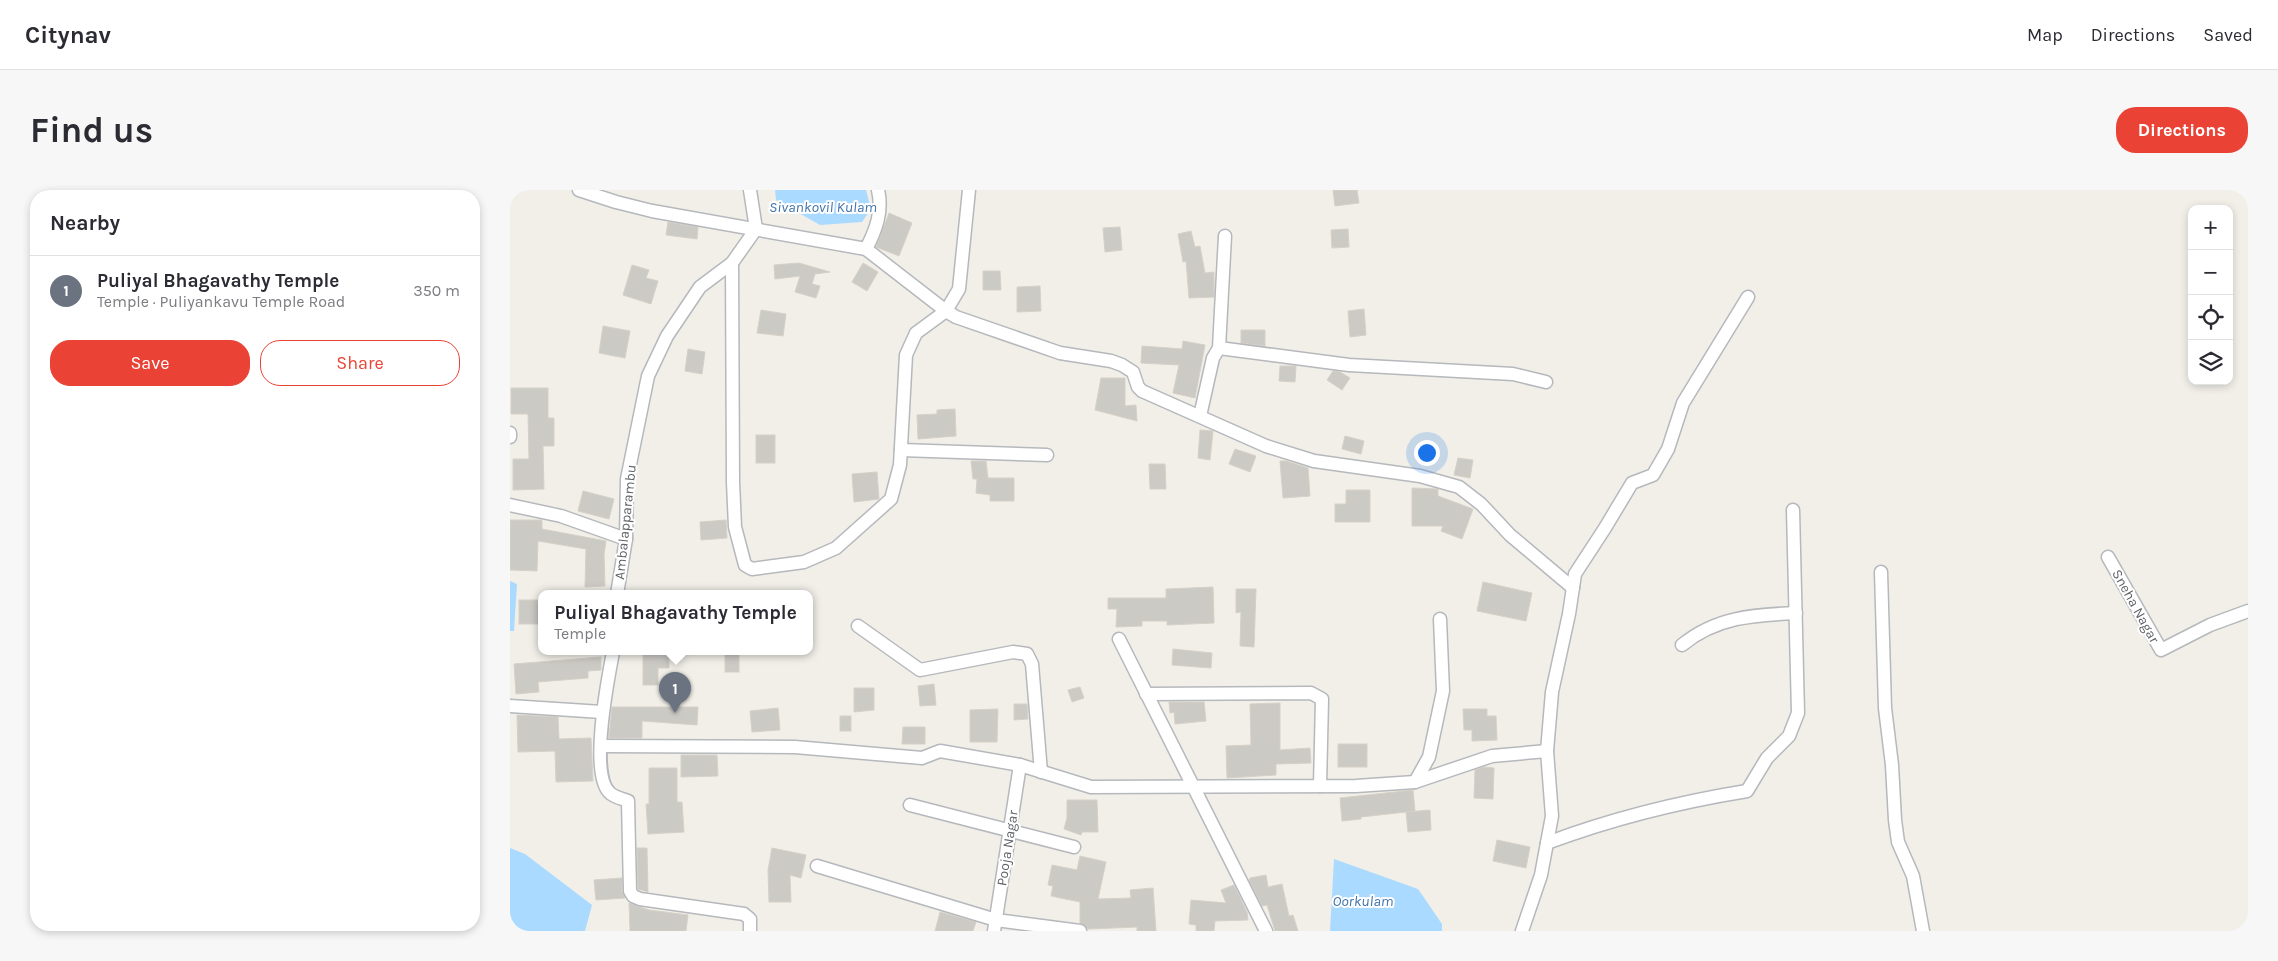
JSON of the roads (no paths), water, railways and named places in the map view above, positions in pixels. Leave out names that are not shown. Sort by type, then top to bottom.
[{"type":"street","points":[[579,190],[652,211],[866,249],[956,317],[1060,353],[1111,361],[1122,365],[1133,372],[1138,387],[1142,391],[1266,446],[1314,461],[1420,476],[1459,487],[1481,504],[1510,535],[1540,558],[1573,588]]},
{"type":"street","points":[[750,190],[756,229]]},
{"type":"street","points":[[866,249],[876,230],[880,208],[878,190]]},
{"type":"street","points":[[732,263],[735,527],[745,565],[752,569],[804,562],[836,548],[891,499],[900,465],[906,355],[916,333],[946,310],[959,289],[968,190]]},
{"type":"street","name":"Ambalapparambu","points":[[618,590],[626,539],[626,479],[648,376],[667,336],[700,287],[732,263],[756,229]]},
{"type":"street","points":[[1200,416],[1213,358],[1219,348],[1225,236]]},
{"type":"street","points":[[1522,931],[1542,875],[1552,816],[1547,751],[1552,692],[1575,574],[1632,483],[1653,475],[1668,449],[1683,403],[1748,297]]},
{"type":"street","points":[[1219,348],[1349,365],[1513,374],[1546,382]]},
{"type":"street","points":[[901,450],[1047,455]]},
{"type":"street","points":[[510,505],[561,516],[626,539]]},
{"type":"street","points":[[1547,844],[1579,831],[1695,799],[1747,791],[1767,758],[1789,736],[1798,713],[1794,510]]},
{"type":"street","name":"Sneha Nagar","points":[[2108,557],[2161,650],[2210,625],[2248,611]]},
{"type":"street","points":[[1880,572],[1885,708],[1892,765],[1895,820],[1898,842],[1913,876],[1923,931]]},
{"type":"street","points":[[1682,644],[1698,632],[1722,623],[1755,615],[1796,613]]},
{"type":"street","points":[[1415,782],[1429,757],[1443,691],[1440,619]]},
{"type":"street","points":[[858,626],[920,670],[1013,652],[1027,654],[1032,664],[1041,772]]},
{"type":"street","points":[[1119,639],[1266,931]]},
{"type":"street","points":[[612,655],[602,712],[604,782],[610,793],[628,801],[630,891],[633,896],[640,899],[744,914],[750,919],[750,931]]},
{"type":"street","points":[[1146,694],[1311,693],[1322,699],[1320,786]]},
{"type":"street","points":[[510,706],[602,712]]},
{"type":"street","points":[[602,746],[795,747],[922,758],[940,751],[1020,765],[1091,787],[1356,786],[1415,782],[1492,756],[1547,751]]},
{"type":"street","name":"Pooja Nagar","points":[[995,926],[1020,765]]},
{"type":"street","points":[[910,805],[1074,847]]},
{"type":"street","points":[[817,866],[995,926],[1080,931]]},
{"type":"water","name":"Sivankovil Kulam","points":[[775,190],[866,190],[871,209],[862,222],[820,225],[776,200]]},
{"type":"water","points":[[510,581],[517,584],[514,631],[510,631]]},
{"type":"water","points":[[510,848],[525,854],[592,905],[585,931],[510,931]]},
{"type":"water","name":"Oorkulam","points":[[1334,859],[1418,889],[1442,924],[1442,931],[1330,931]]},
{"type":"place","name":"Puliyal Bhagavathy Temple","points":[[675,713]]}]
